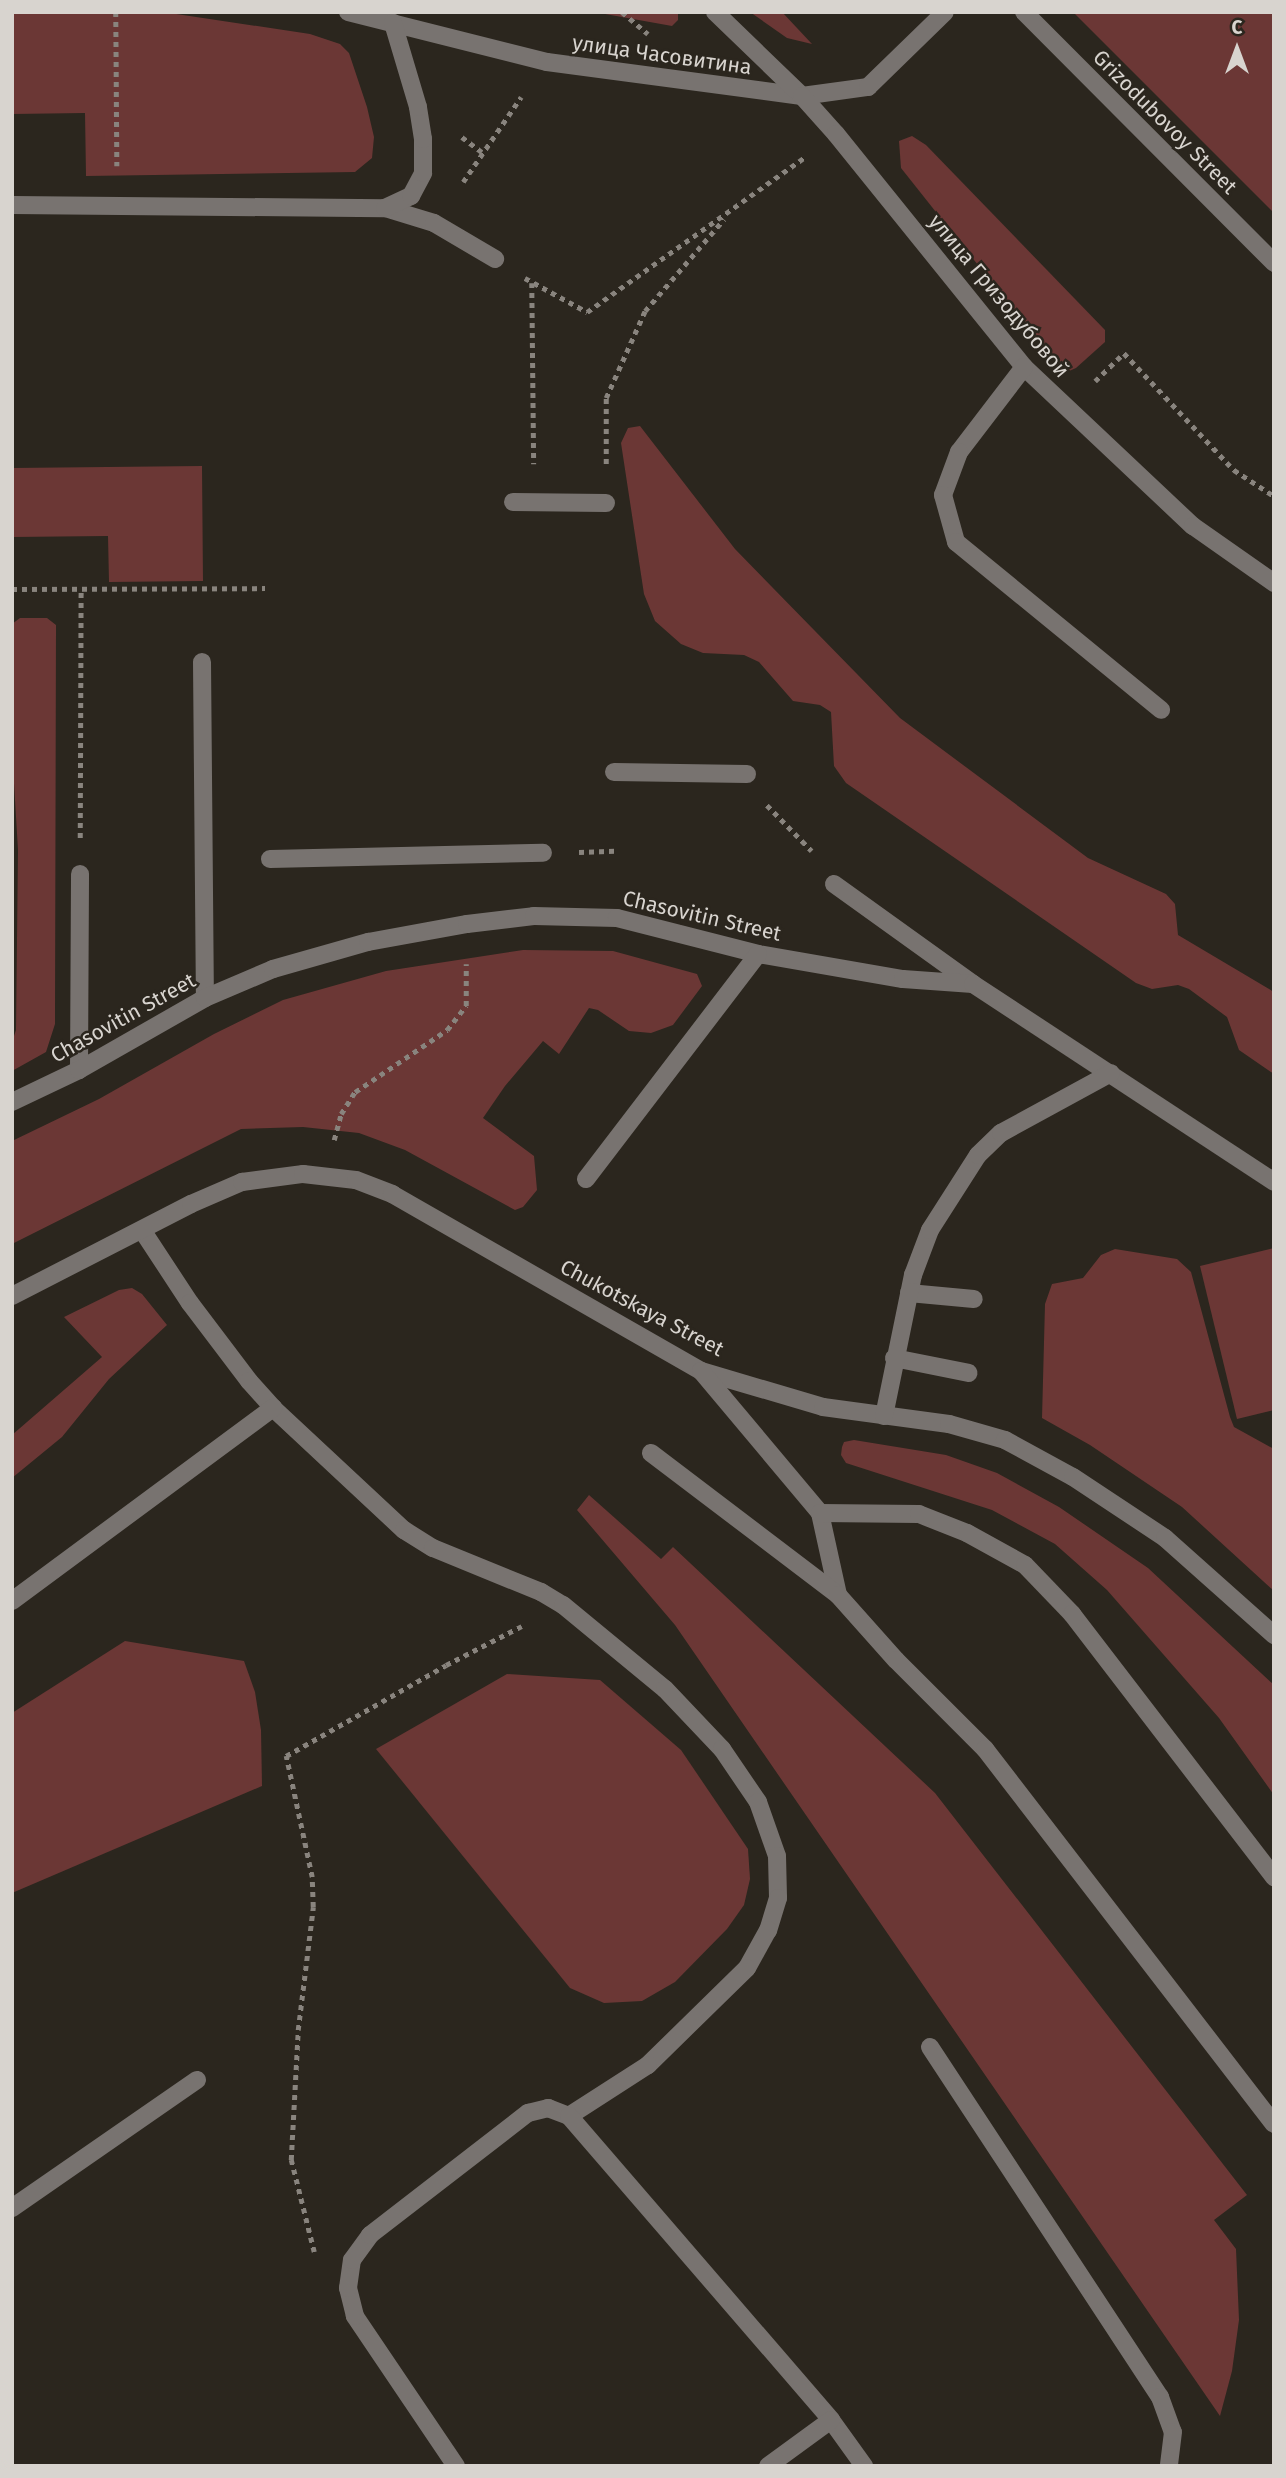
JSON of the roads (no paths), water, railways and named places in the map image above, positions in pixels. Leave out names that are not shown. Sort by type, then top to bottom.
[{"type":"street","name":"улица Часовитина","points":[[348,12],[547,62],[802,96],[868,87],[945,12]]},
{"type":"street","name":"улица Гризодубовой","points":[[715,12],[802,96],[836,134],[1024,367],[1193,526],[1274,583]]},
{"type":"street","name":"Grizodubovoy Street","points":[[1024,12],[1274,263]]},
{"type":"street","points":[[385,208],[411,196],[423,173],[423,139],[418,107],[393,23]]},
{"type":"street","points":[[12,205],[385,208],[434,223],[495,259]]},
{"type":"street","points":[[1024,367],[959,452],[943,495],[956,542],[1161,710]]},
{"type":"street","points":[[513,502],[606,503]]},
{"type":"street","points":[[202,662],[205,999]]},
{"type":"street","points":[[614,772],[747,774]]},
{"type":"street","points":[[270,859],[543,853]]},
{"type":"street","points":[[79,1070],[80,874]]},
{"type":"street","points":[[834,884],[974,984]]},
{"type":"street","name":"Chasovitin Street","points":[[12,1102],[79,1070],[205,999],[273,969],[368,942],[467,924],[534,916],[617,918],[758,954],[903,979],[974,984],[1274,1182]]},
{"type":"street","points":[[586,1179],[758,954]]},
{"type":"street","points":[[884,1416],[909,1293],[930,1230],[987,1144],[1001,1133],[1111,1073]]},
{"type":"street","name":"Chukotskaya Street","points":[[12,1296],[191,1203],[242,1182],[275,1176],[326,1175],[356,1180],[392,1194],[701,1371],[823,1407],[949,1424],[1005,1440],[1073,1477],[1165,1538],[1274,1635]]},
{"type":"street","points":[[142,1230],[190,1303],[273,1408],[404,1530],[433,1548],[541,1592],[563,1605],[665,1689],[722,1749],[758,1802],[777,1856],[778,1898],[768,1930],[747,1968],[648,2065],[569,2116]]},
{"type":"street","points":[[909,1293],[974,1299]]},
{"type":"street","points":[[894,1358],[969,1373]]},
{"type":"street","points":[[701,1371],[820,1513],[838,1595]]},
{"type":"street","points":[[12,1601],[273,1408]]},
{"type":"street","points":[[651,1453],[838,1595],[895,1660],[985,1749],[1274,2124]]},
{"type":"street","points":[[820,1513],[919,1514],[967,1533],[1025,1565],[1072,1614],[1274,1877]]},
{"type":"street","points":[[930,2047],[1160,2397],[1173,2432],[1169,2466]]},
{"type":"street","points":[[12,2208],[197,2080]]},
{"type":"street","points":[[456,2466],[355,2316],[348,2288],[352,2260],[370,2235],[527,2113],[548,2108],[569,2116],[831,2420],[864,2466]]},
{"type":"street","points":[[768,2466],[831,2420]]}]
